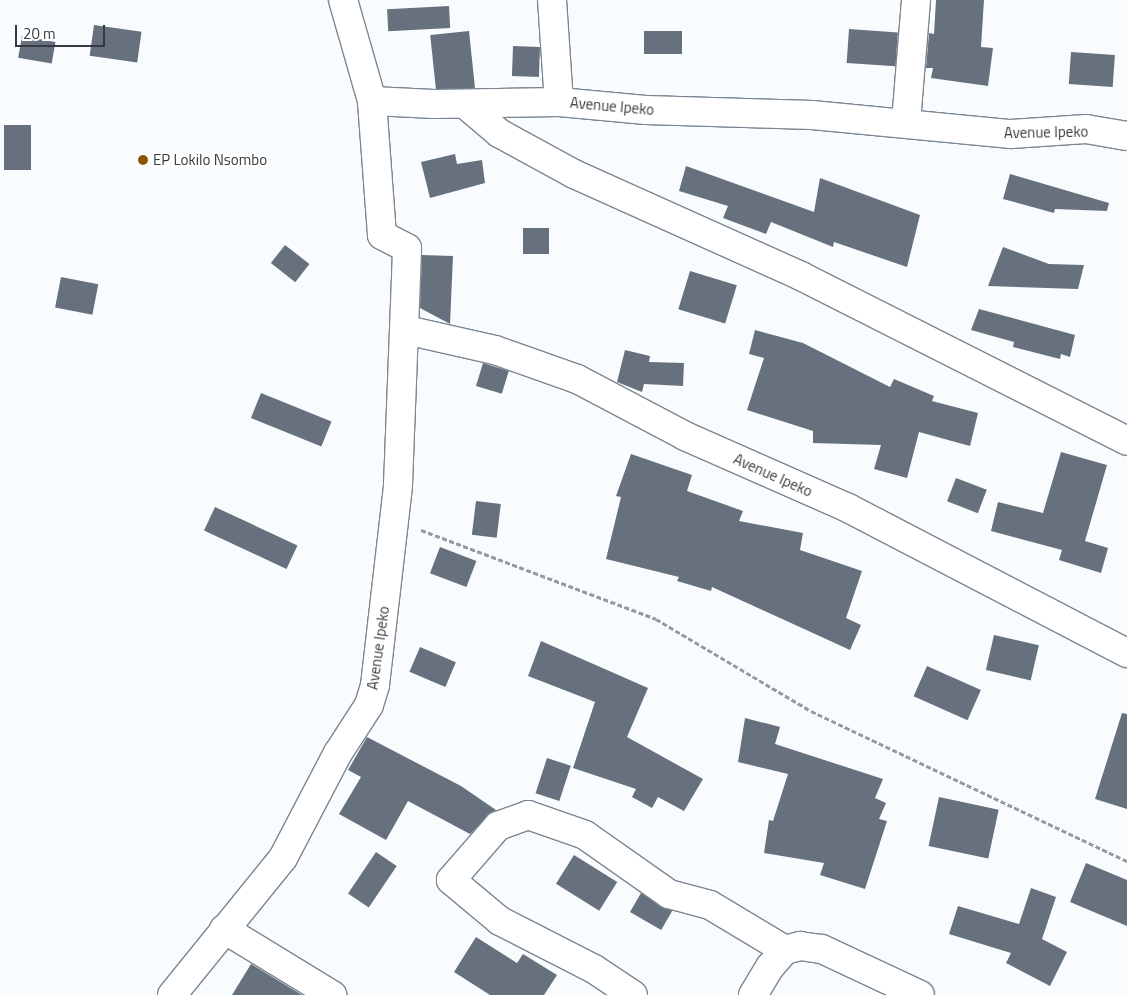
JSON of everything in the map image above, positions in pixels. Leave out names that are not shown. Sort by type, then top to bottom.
[{"type":"street","name":"Avenue Ipeko","points":[[172,995],[283,858],[338,753],[370,705],[394,520],[406,330],[407,248],[382,235],[372,101],[344,0]]},
{"type":"street","name":"Avenue Ipeko","points":[[552,0],[559,102]]},
{"type":"street","points":[[906,122],[916,0]]},
{"type":"street","name":"Avenue Ipeko","points":[[372,101],[464,104],[559,102],[906,122],[1011,134],[1086,129],[1127,136]]},
{"type":"street","points":[[464,104],[499,133],[574,174],[801,276],[1127,441]]},
{"type":"street","name":"Avenue Ipeko","points":[[406,330],[495,350],[577,380],[685,436],[848,508],[1127,653]]},
{"type":"street","points":[[633,995],[594,969],[500,921],[451,880],[498,826],[528,815],[586,835],[669,894],[710,905],[785,950]]},
{"type":"street","points":[[224,930],[332,995]]},
{"type":"street","points":[[754,995],[770,966],[785,950],[800,946],[822,950],[920,995]]},
{"type":"path","points":[[394,520],[552,576],[656,619],[811,711],[1127,861]]},
{"type":"building","points":[[936,0],[984,0],[981,47],[993,48],[988,86],[931,78],[933,68],[926,68],[929,33],[934,34]]},
{"type":"building","points":[[449,6],[450,28],[388,31],[387,9]]},
{"type":"building","points":[[94,25],[142,32],[137,62],[90,56]]},
{"type":"building","points":[[849,29],[898,32],[896,66],[847,63]]},
{"type":"building","points":[[469,31],[475,88],[436,92],[430,35]]},
{"type":"building","points":[[644,31],[682,31],[682,54],[644,54]]},
{"type":"building","points":[[22,36],[55,42],[52,64],[18,58]]},
{"type":"building","points":[[513,46],[540,47],[539,77],[512,76]]},
{"type":"building","points":[[1071,52],[1115,55],[1113,87],[1069,84]]},
{"type":"building","points":[[4,125],[31,125],[31,170],[4,170]]},
{"type":"building","points":[[455,154],[457,164],[482,160],[485,183],[430,198],[421,162]]},
{"type":"building","points":[[686,166],[814,212],[820,178],[920,215],[907,267],[834,242],[833,247],[771,222],[766,234],[723,218],[728,206],[679,191]]},
{"type":"building","points":[[1010,174],[1109,203],[1107,211],[1055,209],[1054,213],[1003,199]]},
{"type":"building","points":[[523,228],[549,228],[549,254],[523,254]]},
{"type":"building","points":[[285,245],[309,264],[295,282],[271,263]]},
{"type":"building","points":[[1003,247],[1049,264],[1084,265],[1078,289],[988,286]]},
{"type":"building","points":[[422,255],[453,256],[450,324],[420,308]]},
{"type":"building","points":[[690,271],[737,285],[725,324],[678,309]]},
{"type":"building","points":[[61,277],[98,284],[92,315],[55,307]]},
{"type":"building","points":[[979,309],[1075,335],[1070,357],[1061,354],[1060,359],[1013,347],[1014,342],[971,330]]},
{"type":"building","points":[[755,330],[803,343],[890,387],[894,379],[934,396],[932,401],[978,413],[970,446],[919,432],[907,478],[874,469],[881,445],[813,443],[813,431],[747,410],[764,358],[749,354]]},
{"type":"building","points":[[625,350],[650,356],[649,362],[684,363],[683,386],[644,384],[642,392],[617,382]]},
{"type":"building","points":[[483,363],[509,371],[502,394],[476,386]]},
{"type":"building","points":[[261,393],[331,421],[321,447],[251,418]]},
{"type":"building","points":[[1061,452],[1107,465],[1085,541],[1108,548],[1101,573],[1059,560],[1062,550],[991,531],[998,502],[1043,513]]},
{"type":"building","points":[[631,454],[692,475],[687,491],[743,511],[739,521],[803,533],[800,550],[862,571],[846,618],[861,625],[850,650],[712,587],[711,591],[677,581],[679,577],[606,559],[621,497],[616,496]]},
{"type":"building","points":[[956,478],[987,490],[978,513],[947,501]]},
{"type":"building","points":[[476,501],[501,504],[497,538],[472,535]]},
{"type":"building","points":[[215,507],[297,545],[286,569],[204,531]]},
{"type":"building","points":[[440,547],[476,561],[466,587],[430,573]]},
{"type":"building","points":[[994,635],[1039,645],[1031,680],[986,670]]},
{"type":"building","points":[[541,641],[648,688],[627,737],[703,779],[684,811],[658,797],[652,808],[632,797],[636,789],[573,768],[595,702],[528,676]]},
{"type":"building","points":[[420,647],[456,662],[445,687],[409,672]]},
{"type":"building","points":[[927,666],[981,690],[967,720],[914,696]]},
{"type":"building","points":[[1122,713],[1127,714],[1127,809],[1095,799]]},
{"type":"building","points":[[745,718],[780,727],[775,744],[883,779],[875,798],[886,803],[879,819],[887,821],[865,889],[820,875],[824,863],[764,853],[769,820],[773,821],[788,774],[738,762]]},
{"type":"building","points":[[367,737],[461,786],[496,810],[470,834],[408,801],[386,840],[339,814],[361,777],[348,770]]},
{"type":"building","points":[[547,758],[571,766],[559,801],[536,793]]},
{"type":"building","points":[[939,797],[999,810],[988,859],[929,846]]},
{"type":"building","points":[[376,852],[397,866],[369,907],[348,893]]},
{"type":"building","points":[[574,855],[617,882],[599,911],[556,884]]},
{"type":"building","points":[[1086,863],[1127,880],[1127,926],[1070,902]]},
{"type":"building","points":[[1031,888],[1056,897],[1042,939],[1067,952],[1050,986],[1006,963],[1011,953],[949,934],[958,906],[1019,924]]},
{"type":"building","points":[[641,893],[672,911],[661,930],[630,912]]},
{"type":"building","points":[[476,937],[517,963],[523,954],[557,975],[544,995],[490,995],[454,972]]},
{"type":"building","points":[[251,964],[302,995],[232,995]]},
{"type":"place","name":"EP Lokilo Nsombo","points":[[143,160]]}]
